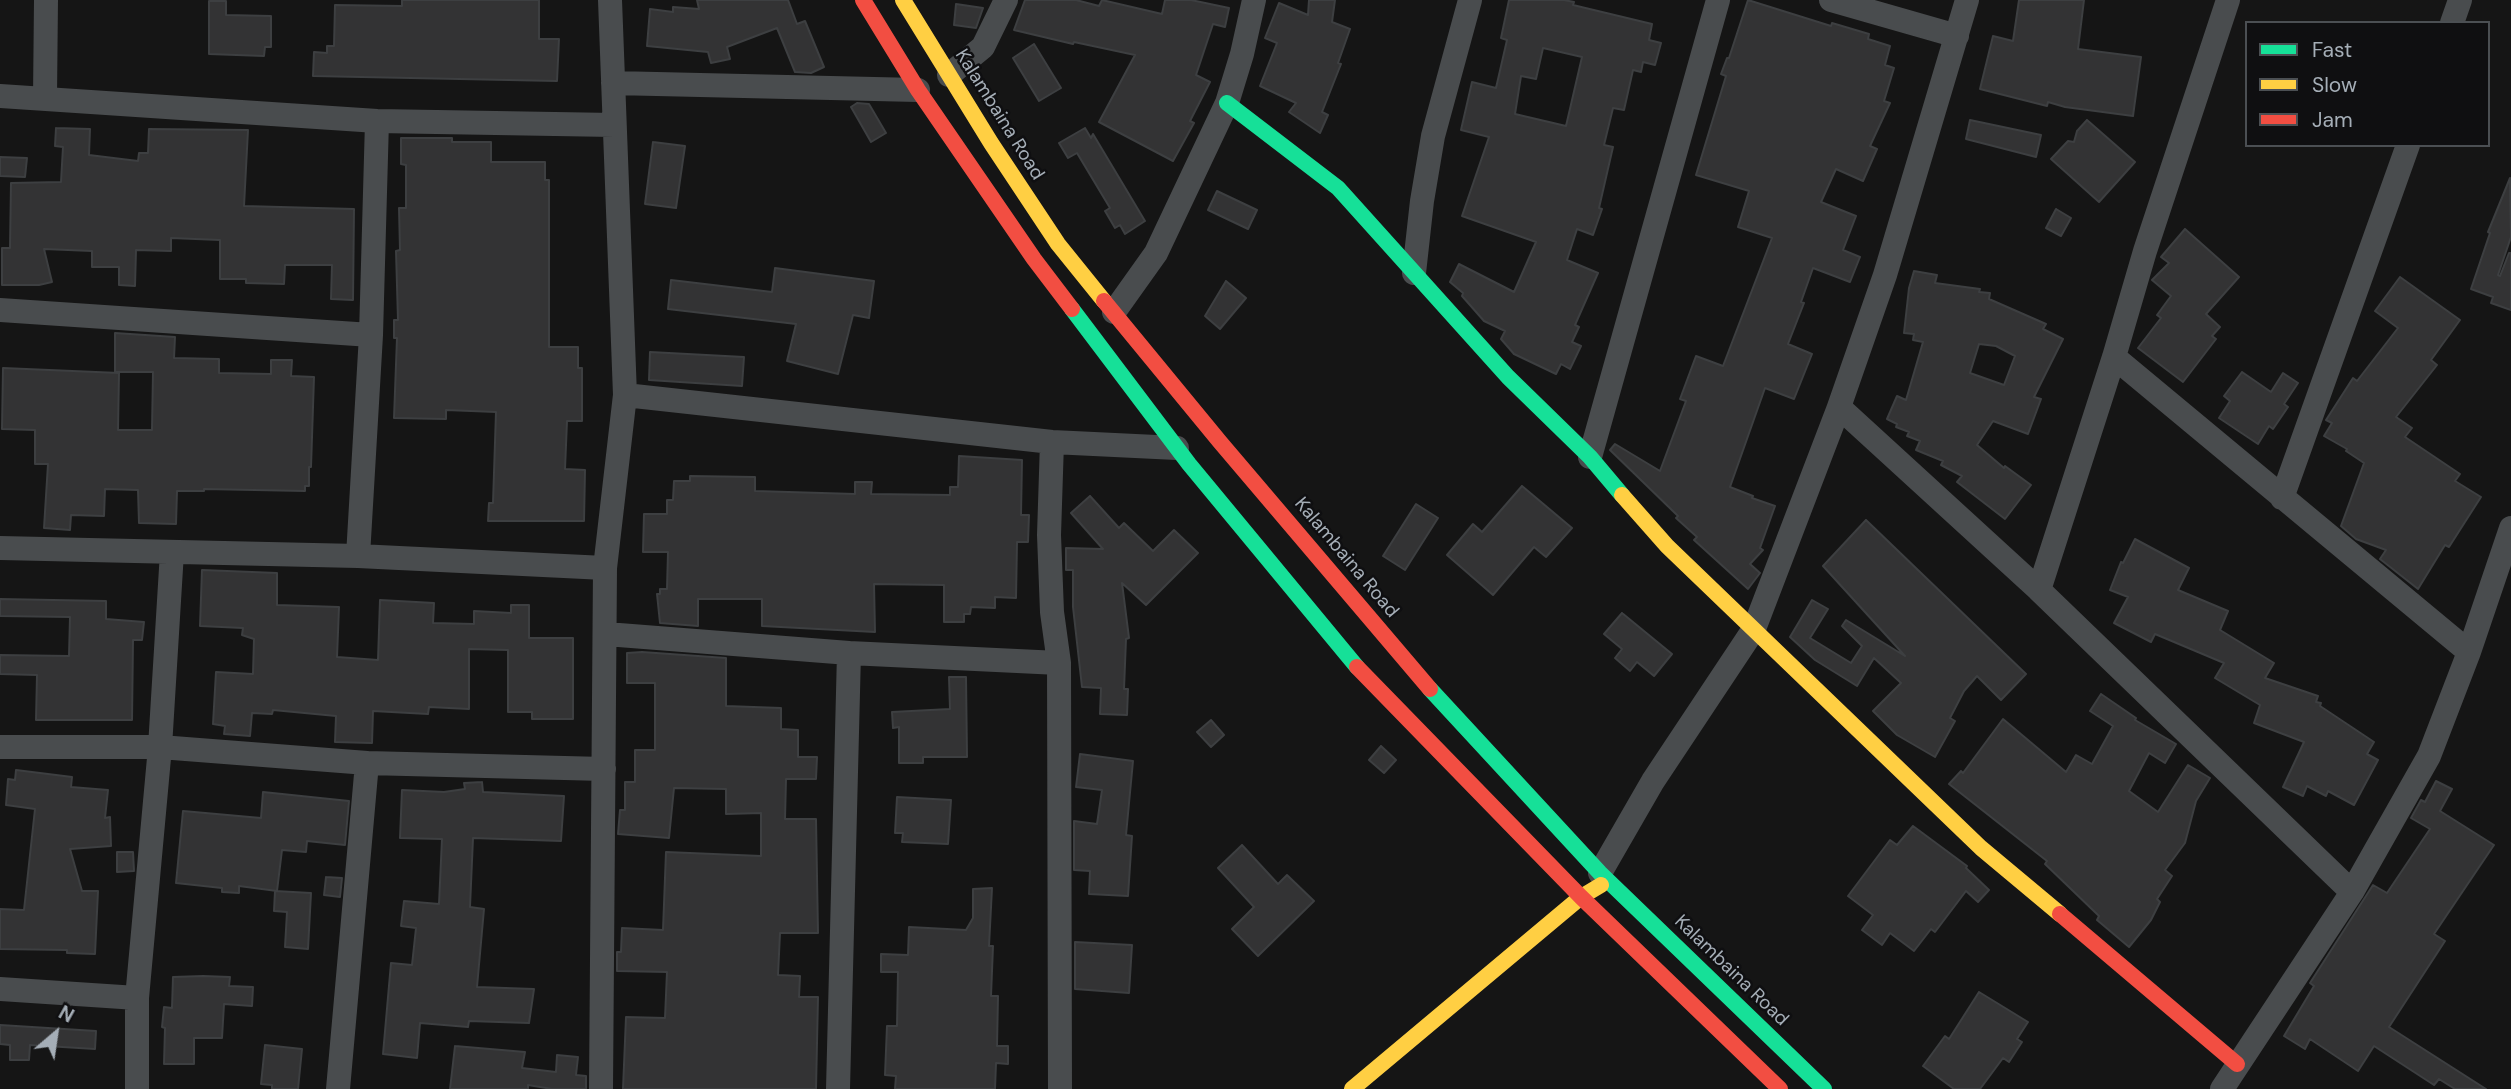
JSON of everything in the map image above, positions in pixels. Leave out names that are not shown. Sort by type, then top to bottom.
[{"type":"main road","points":[[863,0],[918,90],[1034,259],[1177,449],[1356,666],[1581,897],[1780,1089]]},
{"type":"main road","name":"Kalambaina Road","points":[[904,0],[1058,244],[1220,442],[1445,707],[1604,877],[1824,1089]]},
{"type":"main road","points":[[1227,103],[1338,188],[1508,377],[1590,457],[1667,547],[1981,848],[2237,1064]]},
{"type":"main road","points":[[1352,1089],[1604,877]]},
{"type":"street","points":[[45,97],[46,0]]},
{"type":"street","points":[[601,1089],[605,568],[625,395],[610,0]]},
{"type":"street","points":[[949,75],[983,47],[1006,0]]},
{"type":"street","points":[[1114,313],[1156,253],[1227,103],[1254,0]]},
{"type":"street","points":[[1414,273],[1433,136],[1470,0]]},
{"type":"street","points":[[1590,457],[1718,0]]},
{"type":"street","points":[[1831,0],[1957,36]]},
{"type":"street","points":[[1604,877],[1653,781],[1754,629],[1839,407],[1885,275],[1967,0]]},
{"type":"street","points":[[2039,590],[2145,251],[2228,0]]},
{"type":"street","points":[[2453,21],[2460,0]]},
{"type":"street","points":[[613,83],[918,90]]},
{"type":"street","points":[[0,96],[377,121],[614,125]]},
{"type":"street","points":[[358,556],[371,335],[377,121]]},
{"type":"street","points":[[2282,498],[2407,147]]},
{"type":"street","points":[[0,310],[371,335]]},
{"type":"street","points":[[2113,357],[2469,652]]},
{"type":"street","points":[[625,395],[1052,442],[1177,449]]},
{"type":"street","points":[[1839,407],[2039,590],[2352,892]]},
{"type":"street","points":[[1052,442],[1049,535],[1052,612],[1059,663],[1060,1089]]},
{"type":"street","points":[[2222,1089],[2352,892],[2429,756],[2469,652],[2511,528]]},
{"type":"street","points":[[0,548],[358,556],[605,568]]},
{"type":"street","points":[[137,1089],[136,998],[160,747],[172,552]]},
{"type":"street","points":[[606,634],[849,653],[1059,663]]},
{"type":"street","points":[[838,1089],[849,653]]},
{"type":"street","points":[[0,747],[160,747],[367,763],[604,769]]},
{"type":"street","points":[[338,1089],[367,763]]},
{"type":"street","points":[[0,989],[136,998]]},
{"type":"building","points":[[402,0],[539,0],[539,39],[559,39],[557,81],[313,76],[314,52],[327,53],[327,46],[334,46],[335,5],[402,6]]},
{"type":"building","points":[[697,0],[788,0],[797,24],[805,21],[824,67],[811,73],[795,72],[777,28],[727,47],[730,59],[711,63],[708,52],[647,46],[650,9],[673,12],[673,7],[699,9]]},
{"type":"building","points":[[1025,0],[1076,0],[1099,6],[1102,0],[1162,14],[1165,0],[1191,0],[1229,8],[1225,27],[1213,24],[1196,75],[1210,82],[1190,121],[1194,123],[1173,161],[1099,122],[1135,55],[1014,30]]},
{"type":"building","points":[[1309,0],[1335,0],[1332,22],[1350,29],[1338,63],[1341,64],[1322,112],[1328,115],[1320,133],[1289,112],[1296,103],[1260,86],[1277,43],[1265,38],[1279,3],[1308,15]]},
{"type":"building","points":[[1509,0],[1564,0],[1574,2],[1573,5],[1652,24],[1649,40],[1661,43],[1655,65],[1643,62],[1641,72],[1633,70],[1624,110],[1613,108],[1604,145],[1613,147],[1599,208],[1602,209],[1593,235],[1577,229],[1567,260],[1598,273],[1575,325],[1579,327],[1572,342],[1581,346],[1570,369],[1561,364],[1556,374],[1514,354],[1501,339],[1505,331],[1484,321],[1462,296],[1463,293],[1450,282],[1459,264],[1514,292],[1536,242],[1462,216],[1489,137],[1461,130],[1472,82],[1496,88],[1507,40],[1501,38]],"holes":[[[1543,48],[1582,57],[1566,126],[1515,114],[1521,76],[1536,79]]]},
{"type":"building","points":[[1748,0],[1831,26],[1832,23],[1869,34],[1868,39],[1890,46],[1885,65],[1894,68],[1884,101],[1890,103],[1870,146],[1877,149],[1863,181],[1836,169],[1821,202],[1856,216],[1843,250],[1860,257],[1850,282],[1813,268],[1801,302],[1804,303],[1788,344],[1812,354],[1794,399],[1765,388],[1730,487],[1775,506],[1760,548],[1763,550],[1750,564],[1760,573],[1748,589],[1694,540],[1697,537],[1676,518],[1678,516],[1610,450],[1615,444],[1660,471],[1686,401],[1680,399],[1696,356],[1723,366],[1772,238],[1738,227],[1749,191],[1696,175],[1726,76],[1721,74]]},
{"type":"building","points":[[2019,0],[2084,0],[2078,49],[2141,57],[2133,116],[2065,107],[2048,102],[2047,106],[1980,89],[1993,36],[2013,41]]},
{"type":"building","points":[[209,1],[226,1],[226,15],[271,16],[271,47],[265,47],[264,56],[209,54]]},
{"type":"building","points":[[956,4],[983,8],[976,28],[954,25]]},
{"type":"building","points":[[1034,44],[1061,88],[1039,101],[1013,58]]},
{"type":"building","points":[[857,103],[869,104],[886,133],[871,142],[851,107]]},
{"type":"building","points":[[1970,120],[2041,135],[2036,157],[1966,139]]},
{"type":"building","points":[[2087,120],[2135,162],[2099,202],[2051,159],[2068,141],[2074,142],[2077,131]]},
{"type":"building","points":[[56,128],[90,129],[89,155],[138,161],[139,153],[148,153],[149,129],[248,130],[244,206],[354,209],[353,300],[331,299],[332,265],[285,265],[284,284],[220,279],[220,240],[171,238],[171,251],[136,250],[135,286],[119,285],[119,267],[92,267],[92,251],[44,249],[52,282],[39,285],[2,285],[2,248],[10,248],[11,183],[61,182],[63,147],[55,146]]},
{"type":"building","points":[[1085,128],[1091,138],[1093,134],[1145,221],[1125,234],[1120,225],[1115,228],[1105,211],[1110,208],[1077,153],[1068,158],[1059,143]]},
{"type":"building","points":[[401,138],[452,138],[452,142],[491,142],[491,162],[545,162],[545,180],[549,180],[549,347],[578,347],[578,368],[582,368],[582,421],[567,421],[565,469],[585,470],[584,521],[488,521],[489,503],[493,503],[496,412],[446,410],[446,419],[394,418],[397,338],[394,338],[394,320],[398,320],[396,251],[400,250],[399,208],[406,208],[406,165],[401,164]]},
{"type":"building","points":[[653,142],[685,146],[676,208],[645,204]]},
{"type":"building","points":[[0,157],[27,158],[25,177],[0,176]]},
{"type":"building","points":[[2510,178],[2511,237],[2498,275],[2500,276],[2511,253],[2511,310],[2491,303],[2493,297],[2471,289],[2490,233],[2488,232]]},
{"type":"building","points":[[1217,191],[1257,210],[1248,229],[1208,210]]},
{"type":"building","points":[[2056,209],[2071,218],[2061,236],[2046,228]]},
{"type":"building","points":[[2185,229],[2239,277],[2206,314],[2220,327],[2212,336],[2216,339],[2183,382],[2138,348],[2161,318],[2157,315],[2171,296],[2152,280],[2169,263],[2161,257]]},
{"type":"building","points":[[775,268],[874,281],[869,318],[853,315],[838,374],[787,361],[796,324],[668,309],[671,280],[772,292]]},
{"type":"building","points":[[1914,271],[1937,275],[1935,283],[1980,289],[1979,292],[1990,293],[1989,299],[2046,324],[2043,329],[2063,339],[2034,397],[2041,399],[2028,434],[1993,421],[1977,445],[2004,468],[2005,466],[2031,485],[2005,519],[1957,482],[1962,476],[1941,465],[1943,461],[1916,450],[1920,441],[1907,436],[1909,432],[1896,427],[1897,424],[1887,419],[1897,396],[1906,400],[1923,342],[1913,340],[1914,334],[1904,333],[1909,288]],"holes":[[[1979,344],[1996,346],[2015,356],[2004,385],[1970,373]]]},
{"type":"building","points":[[2400,277],[2460,320],[2431,360],[2437,365],[2396,417],[2412,428],[2405,437],[2460,474],[2455,481],[2481,497],[2449,547],[2445,545],[2418,589],[2380,559],[2386,550],[2356,539],[2341,526],[2364,463],[2324,436],[2332,423],[2326,420],[2353,378],[2357,381],[2398,328],[2375,311]]},
{"type":"building","points":[[1226,281],[1246,298],[1220,329],[1205,316]]},
{"type":"building","points":[[115,333],[175,337],[174,358],[219,359],[219,373],[271,374],[271,360],[292,360],[291,376],[314,377],[311,467],[309,486],[305,486],[305,491],[177,491],[176,524],[139,523],[138,490],[105,489],[104,516],[71,515],[70,530],[44,528],[48,464],[35,464],[35,430],[2,429],[3,368],[119,373],[118,430],[152,430],[153,372],[115,372]]},
{"type":"building","points":[[650,352],[744,357],[742,386],[649,380]]},
{"type":"building","points":[[2242,372],[2271,392],[2283,373],[2298,383],[2284,404],[2288,407],[2273,429],[2269,426],[2258,444],[2219,418],[2230,401],[2224,396]]},
{"type":"building","points":[[959,456],[1022,460],[1021,515],[1029,515],[1028,542],[1017,542],[1016,598],[995,597],[995,608],[971,607],[970,614],[964,614],[964,622],[944,622],[944,585],[874,584],[875,632],[762,626],[762,599],[698,599],[698,626],[660,623],[657,594],[660,594],[660,589],[667,589],[668,552],[643,552],[644,514],[667,514],[667,500],[673,500],[674,481],[690,481],[690,476],[755,477],[755,491],[855,494],[855,482],[872,482],[871,494],[950,495],[950,487],[958,487]]},
{"type":"building","points":[[1522,486],[1572,528],[1546,557],[1534,547],[1493,595],[1447,555],[1473,524],[1482,532]]},
{"type":"building","points":[[1090,496],[1119,528],[1124,523],[1153,551],[1174,530],[1198,553],[1146,605],[1122,583],[1129,638],[1126,639],[1124,689],[1128,689],[1127,715],[1100,714],[1101,688],[1082,687],[1073,607],[1073,570],[1066,570],[1066,548],[1103,549],[1071,513]]},
{"type":"building","points":[[1416,504],[1438,518],[1405,570],[1383,556]]},
{"type":"building","points":[[1866,520],[2026,674],[2001,700],[1977,676],[1964,691],[1950,718],[1955,721],[1935,757],[1897,735],[1873,711],[1901,683],[1874,658],[1857,686],[1815,660],[1790,637],[1812,600],[1828,609],[1810,638],[1851,663],[1862,646],[1842,626],[1846,620],[1905,656],[1823,566]]},
{"type":"building","points":[[2135,539],[2189,568],[2178,590],[2228,611],[2220,630],[2274,663],[2265,678],[2318,696],[2316,702],[2321,703],[2320,706],[2374,742],[2367,754],[2378,760],[2354,805],[2328,791],[2326,796],[2307,786],[2303,796],[2283,787],[2304,742],[2254,723],[2260,705],[2215,678],[2224,663],[2155,634],[2151,642],[2114,623],[2128,597],[2110,590],[2121,562],[2123,563]]},
{"type":"building","points":[[202,570],[277,573],[277,605],[339,607],[337,657],[378,660],[380,600],[434,603],[433,623],[474,624],[474,611],[511,613],[511,605],[529,605],[529,638],[573,638],[573,719],[532,719],[532,712],[508,712],[508,650],[469,649],[469,709],[429,707],[428,714],[373,711],[372,743],[335,742],[336,716],[273,710],[272,714],[252,713],[250,736],[224,734],[225,726],[213,724],[216,672],[253,674],[254,639],[242,635],[243,628],[200,626]]},
{"type":"building","points":[[0,599],[106,601],[106,619],[144,622],[142,640],[133,640],[132,720],[36,720],[37,675],[0,674],[0,655],[69,656],[70,617],[0,616]]},
{"type":"building","points":[[1622,613],[1672,654],[1654,676],[1637,662],[1630,671],[1615,658],[1622,649],[1604,634]]},
{"type":"building","points":[[627,653],[726,658],[726,706],[781,708],[781,729],[798,730],[798,757],[817,757],[816,779],[786,779],[785,819],[816,819],[818,933],[780,933],[778,975],[800,976],[799,997],[818,997],[816,1089],[623,1089],[626,1017],[665,1018],[667,972],[617,971],[617,952],[621,952],[622,928],[663,930],[666,852],[761,856],[761,813],[726,814],[726,789],[674,788],[669,838],[618,834],[620,810],[625,810],[625,782],[635,782],[635,750],[655,750],[655,683],[627,683]]},
{"type":"building","points":[[949,677],[966,677],[967,757],[923,757],[923,763],[899,763],[899,727],[893,728],[892,712],[950,709]]},
{"type":"building","points":[[2101,694],[2136,718],[2135,720],[2176,744],[2165,763],[2149,753],[2129,791],[2158,812],[2188,765],[2210,778],[2196,801],[2185,843],[2165,870],[2172,876],[2157,899],[2160,902],[2151,920],[2129,947],[2097,920],[2099,916],[2045,864],[2047,861],[1949,784],[1961,771],[1963,773],[2003,719],[2066,772],[2076,755],[2092,764],[2113,726],[2090,711]]},
{"type":"building","points":[[1211,720],[1224,735],[1211,747],[1197,732]]},
{"type":"building","points":[[1381,746],[1396,760],[1384,773],[1369,760]]},
{"type":"building","points":[[1080,754],[1133,761],[1126,835],[1132,836],[1128,896],[1089,894],[1090,871],[1074,870],[1074,821],[1097,824],[1102,790],[1076,787]]},
{"type":"building","points":[[16,770],[72,777],[71,787],[108,790],[105,818],[110,817],[111,846],[70,849],[82,891],[98,891],[95,954],[67,953],[67,950],[0,949],[0,909],[24,910],[35,809],[6,805],[8,779],[15,780]]},
{"type":"building","points":[[2436,781],[2452,789],[2440,811],[2494,845],[2434,934],[2445,941],[2389,1027],[2486,1089],[2455,1089],[2439,1079],[2434,1085],[2374,1046],[2358,1071],[2310,1039],[2305,1049],[2284,1036],[2314,986],[2310,983],[2373,885],[2387,893],[2430,829],[2411,818],[2421,800],[2425,802]]},
{"type":"building","points":[[482,782],[483,792],[564,796],[561,841],[473,838],[470,907],[484,909],[477,987],[534,989],[529,1023],[469,1021],[468,1027],[420,1023],[417,1058],[383,1054],[391,963],[412,965],[416,928],[401,926],[404,901],[439,904],[442,839],[400,838],[402,790],[444,792],[465,789],[464,783]]},
{"type":"building","points":[[263,792],[349,801],[345,845],[307,841],[306,852],[282,850],[277,891],[239,886],[239,893],[222,892],[222,888],[176,883],[183,811],[261,818]]},
{"type":"building","points":[[897,797],[951,800],[948,844],[902,842],[903,833],[895,833]]},
{"type":"building","points":[[1913,826],[1967,866],[1989,890],[1978,902],[1966,891],[1935,932],[1931,929],[1914,951],[1890,933],[1882,945],[1862,930],[1873,915],[1848,896],[1890,840],[1897,845]]},
{"type":"building","points":[[1242,845],[1278,884],[1287,875],[1314,901],[1258,956],[1232,929],[1254,907],[1218,868]]},
{"type":"building","points":[[117,852],[133,852],[134,871],[117,872]]},
{"type":"building","points":[[326,877],[342,878],[340,897],[324,895]]},
{"type":"building","points":[[992,888],[989,946],[993,946],[991,996],[998,996],[997,1046],[1008,1046],[1008,1064],[996,1063],[995,1089],[895,1089],[896,1076],[885,1075],[887,1026],[897,1026],[898,972],[881,972],[881,954],[908,955],[909,927],[966,930],[973,918],[973,889]]},
{"type":"building","points":[[275,891],[311,893],[308,949],[285,947],[287,912],[274,911]]},
{"type":"building","points":[[1075,942],[1132,945],[1129,993],[1075,989]]},
{"type":"building","points":[[173,977],[230,977],[229,986],[253,987],[252,1006],[224,1004],[222,1038],[194,1038],[194,1064],[164,1064],[164,1007],[172,1008]]},
{"type":"building","points":[[1979,992],[2028,1022],[2017,1039],[2022,1042],[2009,1062],[2003,1058],[1980,1089],[1954,1089],[1923,1066],[1945,1036],[1949,1039]]},
{"type":"building","points":[[0,1025],[96,1031],[95,1049],[30,1045],[29,1060],[10,1060],[10,1045],[0,1044]]},
{"type":"building","points":[[265,1045],[302,1049],[298,1089],[272,1089],[272,1085],[261,1084]]},
{"type":"building","points":[[455,1046],[525,1052],[522,1068],[556,1072],[557,1055],[578,1057],[576,1075],[586,1076],[586,1089],[552,1089],[528,1085],[528,1089],[450,1089]]},
{"type":"traffic: fast","points":[[1227,103],[1338,188],[1508,377],[1590,457],[1622,495]]},
{"type":"traffic: fast","points":[[1072,309],[1189,464],[1357,667]]},
{"type":"traffic: fast","points":[[1430,689],[1600,873],[1824,1089]]},
{"type":"traffic: slow","points":[[903,0],[991,143],[1058,244],[1104,301]]},
{"type":"traffic: slow","points":[[1622,495],[1667,546],[1981,848],[2060,914]]},
{"type":"traffic: slow","points":[[1352,1089],[1581,897],[1601,885]]},
{"type":"traffic: jam","points":[[863,0],[918,90],[1034,259],[1072,309]]},
{"type":"traffic: jam","points":[[1104,301],[1430,689]]},
{"type":"traffic: jam","points":[[1357,667],[1581,897],[1780,1089]]},
{"type":"traffic: jam","points":[[2060,914],[2237,1064]]}]
